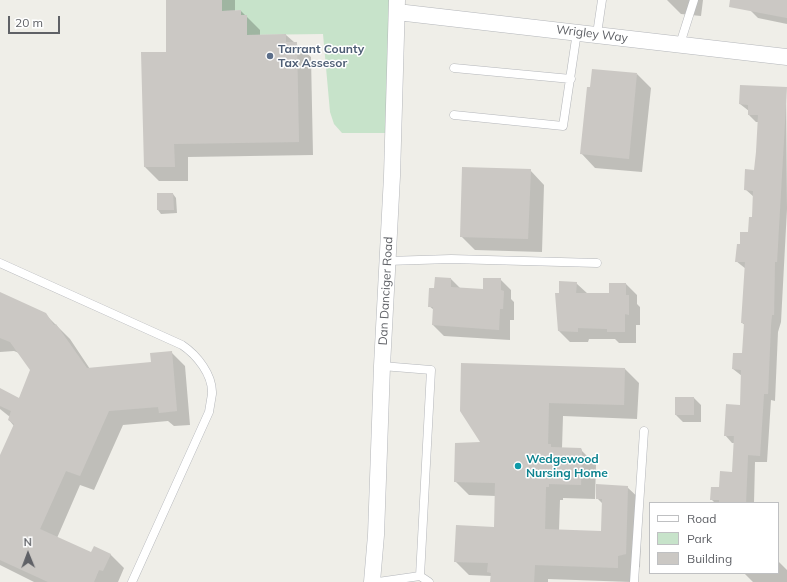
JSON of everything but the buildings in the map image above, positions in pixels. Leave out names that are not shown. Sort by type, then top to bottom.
[{"type":"street","name":"Wrigley Way","points":[[397,6],[577,32],[787,56]]},
{"type":"street","name":"Dan Danciger Road","points":[[372,582],[376,535],[382,366],[392,176],[397,6]]},
{"type":"lane","points":[[597,34],[602,0]]},
{"type":"lane","points":[[680,44],[694,0]]},
{"type":"lane","points":[[454,115],[563,126],[577,32]]},
{"type":"lane","points":[[454,68],[571,79]]},
{"type":"lane","points":[[387,261],[451,259],[597,263]]},
{"type":"lane","points":[[0,263],[182,345],[192,352],[201,363],[209,379],[212,393],[208,412],[132,582]]},
{"type":"lane","points":[[382,366],[431,370],[420,576]]},
{"type":"lane","points":[[634,582],[644,431]]},
{"type":"lane","points":[[378,582],[420,576],[430,582]]},
{"type":"green space","points":[[222,0],[397,0],[392,133],[342,133],[334,124],[330,112],[323,34],[247,35],[247,15],[241,15],[241,10],[222,11]]},
{"type":"place","name":"Tarrant County Tax Assesor","points":[[270,56]]},
{"type":"place","name":"Wedgewood Nursing Home","points":[[518,466]]}]
